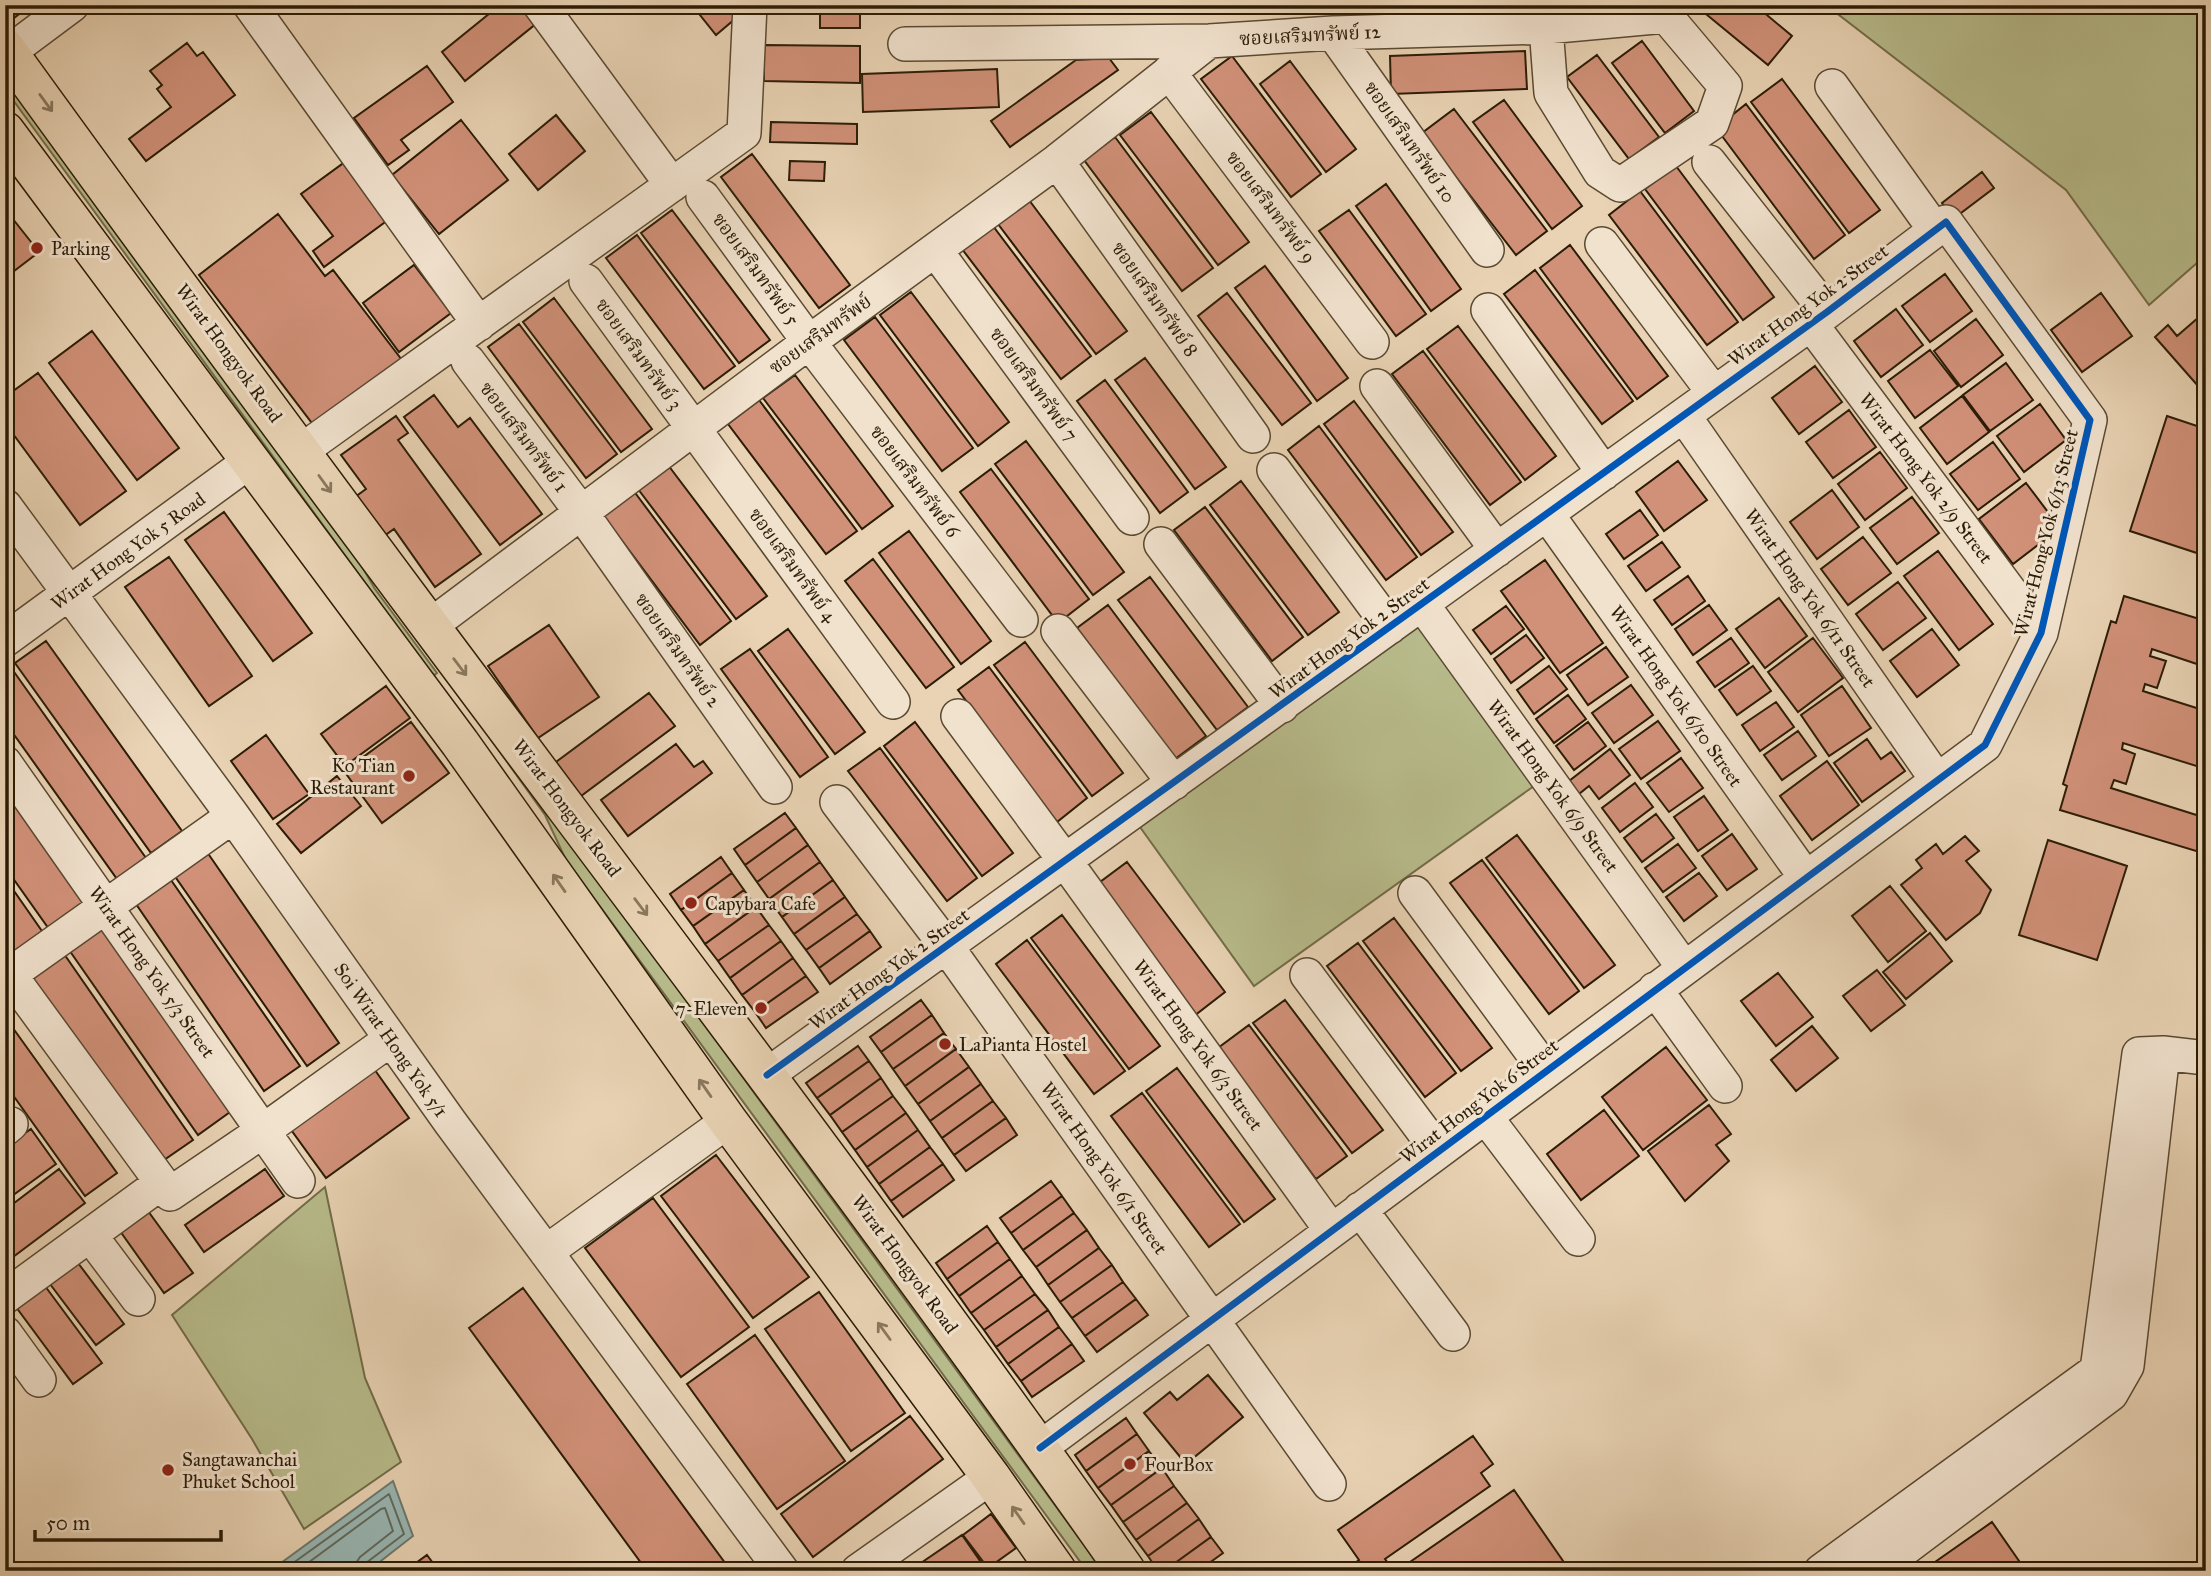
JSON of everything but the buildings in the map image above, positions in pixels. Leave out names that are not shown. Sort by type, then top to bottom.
[{"type":"main road","name":"Wirat Hongyok Road","points":[[7,50],[430,626],[767,1075],[1040,1448],[1126,1571]]},
{"type":"main road","points":[[5,131],[460,743],[728,1121],[992,1477],[1057,1571]]},
{"type":"main road","points":[[460,743],[497,715]]},
{"type":"street","points":[[7,50],[72,5]]},
{"type":"street","points":[[250,5],[479,324]]},
{"type":"street","points":[[540,5],[671,185]]},
{"type":"street","points":[[301,451],[744,132],[750,5]]},
{"type":"street","name":"ซอยเสริมทรัพย์ 12","points":[[905,44],[1209,41],[1333,33],[1546,27],[1666,16],[1725,86],[1712,122],[1620,185],[1600,172],[1551,93],[1546,27]]},
{"type":"street","name":"ซอยเสริมทรัพย์ 10","points":[[1333,33],[1487,250]]},
{"type":"street","name":"ซอยเสริมทรัพย์","points":[[430,626],[693,428],[1057,161],[1209,41]]},
{"type":"street","name":"ซอยเสริมทรัพย์ 9","points":[[1169,72],[1372,342]]},
{"type":"street","points":[[1832,86],[1935,230],[1946,222],[2090,420],[2041,633]]},
{"type":"street","name":"ซอยเสริมทรัพย์ 8","points":[[1057,161],[1253,436]]},
{"type":"street","name":"Wirat Hong Yok 2/9 Street","points":[[1709,162],[2041,633]]},
{"type":"street","name":"ซอยเสริมทรัพย์ 5","points":[[703,197],[809,342]]},
{"type":"street","name":"Wirat Hong Yok 2 Street","points":[[767,1075],[1684,416],[1935,230]]},
{"type":"street","points":[[1602,244],[1714,393]]},
{"type":"street","name":"ซอยเสริมทรัพย์ 7","points":[[936,251],[1132,518]]},
{"type":"street","name":"ซอยเสริมทรัพย์ 3","points":[[586,281],[693,428]]},
{"type":"street","points":[[1488,310],[1604,473]]},
{"type":"street","name":"ซอยเสริมทรัพย์ 6","points":[[809,342],[1021,620]]},
{"type":"street","name":"ซอยเสริมทรัพย์ 1","points":[[468,361],[580,512]]},
{"type":"street","points":[[1377,386],[1497,550]]},
{"type":"street","name":"Wirat Hong Yok 6/11 Street","points":[[1684,416],[1937,780]]},
{"type":"street","name":"ซอยเสริมทรัพย์ 4","points":[[693,428],[893,702]]},
{"type":"street","name":"Wirat Hong Yok 5 Road","points":[[5,640],[250,461]]},
{"type":"street","points":[[1274,470],[1390,627]]},
{"type":"street","name":"Soi Wirat Hong Yok 5/1","points":[[5,506],[233,816],[450,1122],[782,1571]]},
{"type":"street","name":"ซอยเสริมทรัพย์ 2","points":[[580,512],[775,787]]},
{"type":"street","name":"Wirat Hong Yok 6/10 Street","points":[[1547,514],[1806,878]]},
{"type":"street","points":[[1161,544],[1282,706]]},
{"type":"street","name":"Wirat Hong Yok 6/9 Street","points":[[1422,604],[1684,968]]},
{"type":"street","points":[[1058,631],[1174,783]]},
{"type":"street","name":"Wirat Hong Yok 6/13 Street","points":[[1937,780],[1985,745],[2041,633]]},
{"type":"street","name":"Wirat Hong Yok 6/3 Street","points":[[958,716],[1066,861],[1331,1230]]},
{"type":"street","name":"Wirat Hong Yok 5/3 Street","points":[[5,763],[298,1181]]},
{"type":"street","name":"Wirat Hong Yok 6 Street","points":[[1040,1448],[1937,780]]},
{"type":"street","name":"Wirat Hong Yok 6/1 Street","points":[[837,802],[947,947],[1329,1484]]},
{"type":"street","points":[[233,816],[7,974],[170,1195],[391,1039]]},
{"type":"street","points":[[1415,893],[1546,1071]]},
{"type":"street","points":[[1307,975],[1438,1151]]},
{"type":"street","points":[[1655,989],[1725,1086]]},
{"type":"street","points":[[1875,1571],[2111,1394],[2127,1366],[2163,1053]]},
{"type":"street","points":[[1821,1571],[2097,1370],[2138,1054],[2163,1053],[2206,1058]]},
{"type":"street","points":[[1485,1116],[1578,1239]]},
{"type":"street","points":[[546,1252],[728,1121]]},
{"type":"street","points":[[5,1297],[161,1183]]},
{"type":"street","points":[[1360,1209],[1453,1334]]},
{"type":"street","points":[[90,1235],[138,1298]]},
{"type":"street","points":[[9,1344],[38,1380]]},
{"type":"street","points":[[858,1571],[992,1477]]},
{"type":"green space","points":[[1826,5],[2206,5],[2206,255],[2149,305],[2066,190]]},
{"type":"green space","points":[[5,67],[338,525],[375,589],[437,673],[433,676],[5,89]]},
{"type":"green space","points":[[1420,626],[1534,786],[1254,986],[1140,827]]},
{"type":"green space","points":[[494,736],[1103,1571],[1087,1571],[566,860],[545,815],[490,738]]},
{"type":"green space","points":[[325,1187],[365,1378],[401,1462],[304,1529],[252,1439],[172,1315]]},
{"type":"water","points":[[393,1481],[413,1536],[368,1571],[270,1571]]},
{"type":"cycle path","points":[[767,1075],[1827,312],[1946,222],[2090,420],[2041,633],[1985,745],[1040,1448]]},
{"type":"place","name":"Parking","points":[[37,248]]},
{"type":"place","name":"Ko Tian Restaurant","points":[[409,776]]},
{"type":"place","name":"Capybara Cafe","points":[[691,903]]},
{"type":"place","name":"7-Eleven","points":[[761,1008]]},
{"type":"place","name":"LaPianta Hostel","points":[[945,1044]]},
{"type":"place","name":"FourBox","points":[[1130,1464]]},
{"type":"place","name":"Sangtawanchai Phuket School","points":[[168,1470]]}]
